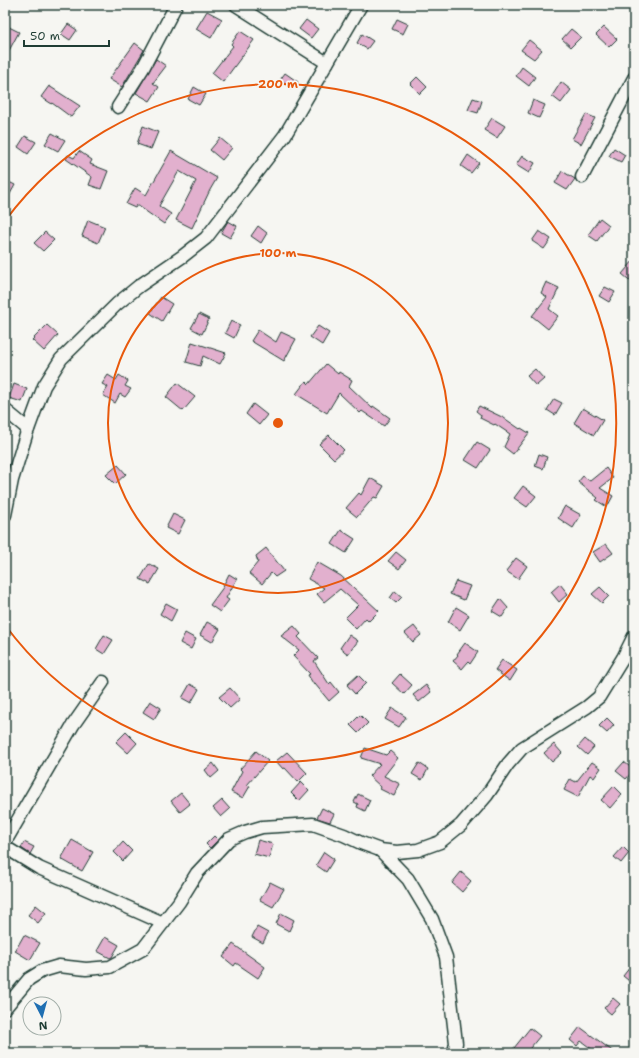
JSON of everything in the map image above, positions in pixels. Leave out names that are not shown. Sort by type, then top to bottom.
[{"type":"street","points":[[118,107],[143,68],[176,5]]},
{"type":"street","points":[[236,5],[327,64]]},
{"type":"street","points":[[5,515],[12,480],[28,429],[44,386],[61,359],[117,304],[206,238],[285,135],[361,5]]},
{"type":"street","points":[[582,177],[634,78]]},
{"type":"street","points":[[5,410],[28,429]]},
{"type":"street","points":[[5,1008],[29,979],[42,971],[59,966],[86,969],[110,967],[143,949],[179,902],[197,873],[229,839],[245,832],[262,827],[313,824],[380,850],[397,852],[418,850],[440,842],[466,819],[522,748],[587,707],[599,697],[610,681],[629,661],[634,636]]},
{"type":"street","points":[[5,842],[73,725],[103,682]]},
{"type":"street","points":[[5,847],[39,868],[163,923]]},
{"type":"street","points":[[380,850],[408,879],[432,919],[446,957],[456,1043],[454,1053]]},
{"type":"building","points":[[207,11],[222,19],[211,38],[196,29]]},
{"type":"building","points":[[397,19],[408,24],[403,34],[392,29]]},
{"type":"building","points":[[306,20],[318,29],[311,38],[299,29]]},
{"type":"building","points":[[68,24],[77,30],[70,40],[61,34]]},
{"type":"building","points":[[5,25],[19,32],[5,58]]},
{"type":"building","points":[[604,27],[617,39],[609,47],[596,35]]},
{"type":"building","points":[[571,29],[581,37],[571,47],[562,39]]},
{"type":"building","points":[[240,31],[254,40],[223,82],[212,73],[233,46],[231,44]]},
{"type":"building","points":[[362,34],[373,41],[367,49],[357,43]]},
{"type":"building","points":[[529,40],[542,50],[534,59],[521,50]]},
{"type":"building","points":[[135,43],[144,50],[122,87],[109,79]]},
{"type":"building","points":[[156,59],[166,66],[153,83],[159,87],[150,101],[136,93]]},
{"type":"building","points":[[522,67],[535,77],[529,86],[516,76]]},
{"type":"building","points":[[285,73],[298,82],[292,89],[280,80]]},
{"type":"building","points":[[417,77],[427,87],[420,94],[410,84]]},
{"type":"building","points":[[561,82],[571,90],[561,103],[552,96]]},
{"type":"building","points":[[49,86],[80,106],[71,117],[41,97]]},
{"type":"building","points":[[194,87],[206,94],[199,105],[188,99]]},
{"type":"building","points":[[473,98],[482,101],[478,113],[468,110]]},
{"type":"building","points":[[533,100],[545,105],[539,118],[528,113]]},
{"type":"building","points":[[586,114],[595,118],[581,144],[572,139]]},
{"type":"building","points":[[492,118],[505,126],[497,138],[484,130]]},
{"type":"building","points":[[143,126],[158,132],[151,149],[137,144]]},
{"type":"building","points":[[52,133],[65,140],[58,151],[45,144]]},
{"type":"building","points":[[25,136],[36,142],[28,154],[18,147]]},
{"type":"building","points":[[220,138],[232,148],[222,160],[210,150]]},
{"type":"building","points":[[614,148],[625,155],[621,162],[609,156]]},
{"type":"building","points":[[79,151],[92,160],[90,164],[108,171],[101,189],[89,185],[92,177],[66,159],[68,155],[74,158]]},
{"type":"building","points":[[171,151],[217,178],[192,228],[176,220],[196,181],[179,171],[159,206],[171,214],[164,224],[137,205],[135,208],[126,204],[135,188],[146,195]]},
{"type":"building","points":[[468,155],[479,163],[471,173],[461,166]]},
{"type":"building","points":[[522,156],[535,163],[529,173],[516,165]]},
{"type":"building","points":[[562,171],[575,179],[567,190],[555,183]]},
{"type":"building","points":[[5,180],[15,185],[5,203]]},
{"type":"building","points":[[600,218],[609,225],[597,241],[588,235]]},
{"type":"building","points":[[88,220],[105,227],[98,243],[82,236]]},
{"type":"building","points":[[228,221],[237,226],[230,238],[221,233]]},
{"type":"building","points":[[258,226],[267,233],[261,243],[251,236]]},
{"type":"building","points":[[539,231],[551,239],[544,249],[532,241]]},
{"type":"building","points":[[45,232],[54,240],[43,251],[34,243]]},
{"type":"building","points":[[634,260],[634,284],[622,274]]},
{"type":"building","points":[[546,282],[559,288],[549,309],[558,316],[548,329],[532,316],[547,297],[541,293]]},
{"type":"building","points":[[605,287],[615,292],[609,302],[599,296]]},
{"type":"building","points":[[161,297],[172,304],[162,321],[150,313]]},
{"type":"building","points":[[199,314],[209,319],[202,334],[191,328]]},
{"type":"building","points":[[231,321],[240,325],[234,338],[225,333]]},
{"type":"building","points":[[47,325],[58,335],[44,351],[32,340]]},
{"type":"building","points":[[318,326],[329,333],[322,345],[310,337]]},
{"type":"building","points":[[258,330],[276,342],[281,332],[296,339],[284,361],[251,341]]},
{"type":"building","points":[[192,342],[226,353],[220,364],[203,356],[200,366],[186,362]]},
{"type":"building","points":[[326,364],[338,374],[339,372],[352,380],[349,386],[372,408],[373,406],[390,418],[384,426],[362,411],[360,413],[339,393],[327,413],[296,394],[306,381],[309,384]]},
{"type":"building","points":[[535,369],[544,379],[536,386],[527,376]]},
{"type":"building","points":[[108,375],[116,380],[119,375],[128,381],[125,386],[131,389],[125,397],[120,394],[115,403],[103,395],[108,387],[102,384]]},
{"type":"building","points":[[177,383],[195,397],[183,411],[166,397]]},
{"type":"building","points":[[14,384],[27,389],[22,402],[9,398]]},
{"type":"building","points":[[554,399],[562,403],[555,415],[547,410]]},
{"type":"building","points":[[253,404],[267,415],[259,425],[246,414]]},
{"type":"building","points":[[479,406],[504,418],[520,429],[521,428],[529,433],[513,454],[504,447],[510,434],[495,424],[494,425],[480,418],[481,415],[476,411]]},
{"type":"building","points":[[583,408],[603,420],[594,435],[574,423]]},
{"type":"building","points":[[329,435],[344,450],[334,459],[319,444]]},
{"type":"building","points":[[477,442],[490,450],[478,468],[465,460]]},
{"type":"building","points":[[539,454],[547,457],[543,469],[535,466]]},
{"type":"building","points":[[118,465],[126,474],[115,484],[106,475]]},
{"type":"building","points":[[606,468],[613,478],[600,488],[613,496],[607,507],[596,500],[598,498],[578,482],[583,476],[590,481]]},
{"type":"building","points":[[370,478],[384,486],[377,498],[374,497],[357,517],[346,508],[359,493],[361,495]]},
{"type":"building","points":[[523,486],[536,496],[527,507],[514,498]]},
{"type":"building","points":[[565,506],[581,515],[573,528],[558,518]]},
{"type":"building","points":[[173,514],[185,520],[178,534],[166,528]]},
{"type":"building","points":[[341,530],[355,539],[346,553],[332,544]]},
{"type":"building","points":[[606,544],[613,553],[600,562],[593,552]]},
{"type":"building","points":[[266,548],[284,571],[275,577],[271,573],[262,584],[249,573],[258,562],[256,556]]},
{"type":"building","points":[[396,552],[406,560],[399,569],[388,561]]},
{"type":"building","points":[[516,558],[527,566],[518,579],[506,571]]},
{"type":"building","points":[[317,562],[341,576],[379,611],[369,621],[366,618],[356,629],[345,618],[358,605],[340,589],[324,602],[317,594],[324,588],[308,579]]},
{"type":"building","points":[[149,564],[159,569],[150,584],[140,579]]},
{"type":"building","points":[[229,574],[237,579],[226,598],[229,600],[220,612],[210,605],[224,586]]},
{"type":"building","points":[[456,581],[470,586],[464,600],[450,594]]},
{"type":"building","points":[[560,584],[568,594],[559,602],[551,592]]},
{"type":"building","points":[[600,587],[609,596],[602,603],[592,594]]},
{"type":"building","points":[[395,591],[402,597],[396,603],[390,598]]},
{"type":"building","points":[[500,599],[508,608],[502,617],[492,611]]},
{"type":"building","points":[[166,603],[177,609],[171,621],[160,614]]},
{"type":"building","points":[[456,607],[469,615],[460,630],[448,622]]},
{"type":"building","points":[[207,622],[220,629],[212,642],[200,635]]},
{"type":"building","points":[[294,626],[301,634],[298,637],[318,658],[314,661],[329,684],[331,682],[339,692],[329,701],[315,684],[314,685],[308,675],[310,674],[293,656],[299,650],[281,636]]},
{"type":"building","points":[[414,626],[421,635],[413,642],[405,633]]},
{"type":"building","points":[[185,633],[196,639],[191,649],[180,643]]},
{"type":"building","points":[[104,635],[113,640],[104,654],[96,649]]},
{"type":"building","points":[[349,635],[358,641],[348,654],[340,648]]},
{"type":"building","points":[[465,643],[478,652],[470,664],[468,662],[462,669],[453,661]]},
{"type":"building","points":[[502,660],[517,670],[510,681],[495,670]]},
{"type":"building","points":[[400,674],[412,685],[404,694],[392,683]]},
{"type":"building","points":[[358,675],[366,683],[355,694],[347,685]]},
{"type":"building","points":[[190,684],[199,689],[191,703],[182,698]]},
{"type":"building","points":[[426,685],[431,692],[419,702],[413,695]]},
{"type":"building","points":[[230,688],[240,699],[230,708],[219,697]]},
{"type":"building","points":[[150,701],[161,708],[154,719],[143,712]]},
{"type":"building","points":[[392,708],[406,717],[399,727],[385,719]]},
{"type":"building","points":[[360,715],[368,723],[358,733],[350,725]]},
{"type":"building","points":[[607,718],[614,725],[607,733],[599,726]]},
{"type":"building","points":[[126,732],[137,743],[128,753],[116,742]]},
{"type":"building","points":[[585,739],[594,747],[587,755],[578,747]]},
{"type":"building","points":[[554,744],[562,753],[552,762],[544,753]]},
{"type":"building","points":[[365,748],[386,755],[390,751],[398,758],[384,776],[400,784],[394,796],[380,789],[381,787],[369,776],[380,764],[361,758]]},
{"type":"building","points":[[256,751],[268,761],[247,785],[250,786],[243,798],[231,792],[242,771],[240,769]]},
{"type":"building","points":[[287,752],[307,773],[298,782],[276,761]]},
{"type":"building","points":[[592,762],[601,768],[594,778],[590,775],[578,797],[564,790],[570,779],[576,782]]},
{"type":"building","points":[[624,762],[634,770],[626,779],[616,771]]},
{"type":"building","points":[[213,763],[219,771],[211,778],[205,770]]},
{"type":"building","points":[[419,763],[428,769],[422,780],[412,774]]},
{"type":"building","points":[[301,782],[309,790],[299,801],[291,793]]},
{"type":"building","points":[[614,786],[622,794],[610,808],[601,800]]},
{"type":"building","points":[[181,793],[190,804],[180,812],[171,801]]},
{"type":"building","points":[[358,794],[370,800],[365,811],[357,807],[358,804],[354,802]]},
{"type":"building","points":[[222,800],[230,809],[221,817],[213,808]]},
{"type":"building","points":[[322,808],[334,814],[330,822],[317,818]]},
{"type":"building","points":[[214,836],[218,840],[210,848],[206,844]]},
{"type":"building","points":[[72,840],[93,852],[82,871],[61,859]]},
{"type":"building","points":[[258,840],[273,844],[269,858],[254,854]]},
{"type":"building","points":[[24,842],[34,847],[30,854],[21,848]]},
{"type":"building","points":[[123,842],[132,851],[123,861],[114,852]]},
{"type":"building","points":[[623,847],[629,853],[621,863],[614,857]]},
{"type":"building","points":[[324,852],[334,859],[326,872],[316,865]]},
{"type":"building","points":[[461,872],[471,881],[462,892],[452,883]]},
{"type":"building","points":[[270,882],[284,889],[273,907],[260,900]]},
{"type":"building","points":[[36,905],[46,913],[38,923],[28,915]]},
{"type":"building","points":[[281,913],[294,920],[289,931],[276,924]]},
{"type":"building","points":[[257,927],[268,933],[263,943],[252,937]]},
{"type":"building","points":[[24,935],[40,943],[30,960],[15,951]]},
{"type":"building","points":[[105,937],[119,945],[110,958],[97,951]]},
{"type":"building","points":[[233,944],[265,967],[258,978],[236,963],[234,966],[223,957]]},
{"type":"building","points":[[634,962],[634,985],[623,976]]},
{"type":"building","points":[[613,998],[620,1004],[611,1014],[604,1008]]},
{"type":"building","points":[[580,1027],[615,1053],[597,1053],[581,1041],[577,1046],[570,1040]]},
{"type":"building","points":[[530,1028],[540,1036],[526,1053],[510,1053]]}]
